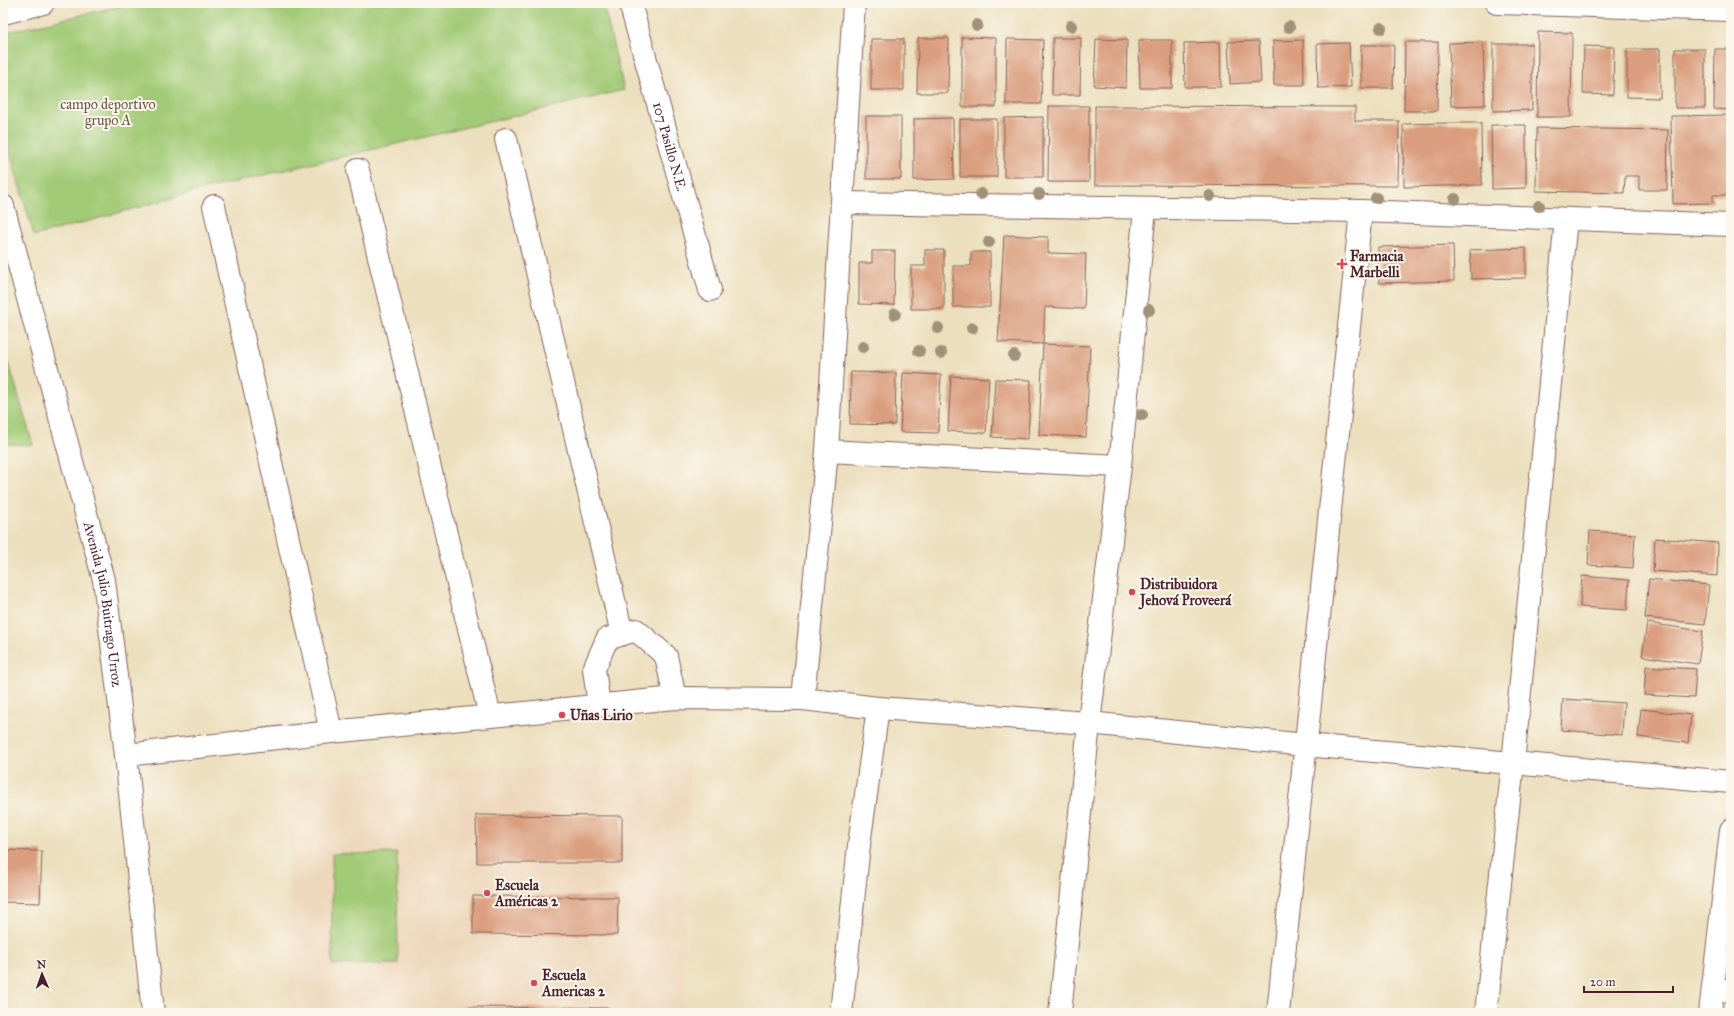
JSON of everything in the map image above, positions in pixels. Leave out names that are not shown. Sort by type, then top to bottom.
[{"type":"street","points":[[3,13],[43,3]]},
{"type":"street","name":"107 Pasillo N.E.","points":[[630,3],[710,290]]},
{"type":"street","points":[[803,699],[827,451],[854,3]]},
{"type":"street","points":[[1497,3],[1731,10]]},
{"type":"street","points":[[506,139],[622,634]]},
{"type":"street","points":[[358,170],[490,716]]},
{"type":"street","points":[[842,203],[1145,209],[1361,211],[1731,225]]},
{"type":"street","name":"Avenida Julio Buitrago Urroz","points":[[3,206],[104,580],[126,755],[153,1013]]},
{"type":"street","points":[[214,206],[331,732]]},
{"type":"street","points":[[1060,1013],[1089,724],[1120,466],[1145,209]]},
{"type":"street","points":[[1278,1013],[1361,211]]},
{"type":"street","points":[[1486,1013],[1514,763],[1566,219]]},
{"type":"street","points":[[827,451],[1120,466]]},
{"type":"street","points":[[599,705],[594,669],[607,639],[636,630],[666,656],[675,698]]},
{"type":"street","points":[[126,755],[331,732],[675,698],[803,699],[878,708],[1089,724],[1305,745],[1731,782]]},
{"type":"street","points":[[841,1013],[859,845],[878,708]]},
{"type":"street","points":[[1710,1013],[1722,990],[1731,830]]},
{"type":"shaded area","name":"Escuela Américas 2","points":[[690,763],[682,1013],[290,1013],[288,774]]},
{"type":"green space","name":"campo deportivo grupo A","points":[[133,3],[603,3],[624,90],[205,189],[34,236],[3,128],[3,33]]},
{"type":"green space","points":[[3,343],[33,445],[3,444]]},
{"type":"green space","points":[[397,853],[398,964],[332,965],[332,854]]},
{"type":"building","points":[[1538,32],[1572,33],[1571,117],[1537,117]]},
{"type":"building","points":[[962,37],[996,38],[996,107],[962,107]]},
{"type":"building","points":[[918,38],[949,38],[948,93],[917,93]]},
{"type":"building","points":[[1053,38],[1081,38],[1080,95],[1052,95]]},
{"type":"building","points":[[871,39],[904,39],[904,90],[871,90]]},
{"type":"building","points":[[1007,39],[1043,40],[1041,104],[1006,104]]},
{"type":"building","points":[[1096,39],[1127,40],[1126,88],[1094,86]]},
{"type":"building","points":[[1139,40],[1172,40],[1172,88],[1140,88]]},
{"type":"building","points":[[1303,40],[1304,85],[1274,85],[1273,41]]},
{"type":"building","points":[[1259,41],[1261,82],[1230,84],[1228,42]]},
{"type":"building","points":[[1220,42],[1221,87],[1185,87],[1184,43]]},
{"type":"building","points":[[1405,42],[1438,42],[1437,111],[1404,111]]},
{"type":"building","points":[[1483,42],[1485,105],[1451,106],[1449,43]]},
{"type":"building","points":[[1349,43],[1351,87],[1318,88],[1317,44]]},
{"type":"building","points":[[1493,44],[1532,44],[1532,110],[1493,111]]},
{"type":"building","points":[[1361,45],[1394,45],[1393,88],[1361,88]]},
{"type":"building","points":[[1584,46],[1614,47],[1613,95],[1583,94]]},
{"type":"building","points":[[1627,49],[1660,49],[1660,98],[1627,97]]},
{"type":"building","points":[[1675,49],[1705,49],[1705,108],[1675,108]]},
{"type":"building","points":[[1715,49],[1731,49],[1731,110],[1714,109]]},
{"type":"building","points":[[1049,106],[1089,106],[1089,182],[1048,182]]},
{"type":"building","points":[[1095,106],[1355,107],[1355,121],[1399,121],[1398,186],[1095,185]]},
{"type":"building","points":[[1731,115],[1731,195],[1713,195],[1713,203],[1673,204],[1671,116]]},
{"type":"building","points":[[866,116],[901,116],[901,179],[866,179]]},
{"type":"building","points":[[1043,117],[1043,177],[1004,177],[1004,118]]},
{"type":"building","points":[[953,118],[954,179],[914,180],[914,119]]},
{"type":"building","points":[[960,119],[997,119],[997,177],[960,177]]},
{"type":"building","points":[[1481,123],[1482,185],[1404,187],[1403,124]]},
{"type":"building","points":[[1491,125],[1526,125],[1526,188],[1492,189]]},
{"type":"building","points":[[1537,128],[1668,130],[1667,190],[1639,190],[1639,176],[1625,176],[1624,193],[1536,191]]},
{"type":"building","points":[[1004,235],[1048,237],[1048,253],[1086,254],[1084,309],[1045,307],[1043,344],[998,342]]},
{"type":"building","points":[[1453,245],[1454,281],[1379,283],[1378,247]]},
{"type":"building","points":[[1526,248],[1526,278],[1471,279],[1470,250]]},
{"type":"building","points":[[925,250],[944,250],[944,309],[911,309],[911,266],[925,266]]},
{"type":"building","points":[[872,251],[895,251],[894,305],[859,304],[859,263],[872,263]]},
{"type":"building","points":[[971,252],[990,252],[990,307],[953,307],[953,266],[971,266]]},
{"type":"building","points":[[1043,344],[1090,346],[1086,437],[1039,435]]},
{"type":"building","points":[[851,372],[896,373],[895,425],[850,424]]},
{"type":"building","points":[[903,373],[941,375],[938,433],[900,432]]},
{"type":"building","points":[[951,376],[989,378],[986,433],[948,431]]},
{"type":"building","points":[[995,379],[1031,380],[1028,439],[992,437]]},
{"type":"building","points":[[1590,531],[1635,534],[1633,568],[1588,565]]},
{"type":"building","points":[[1655,538],[1718,543],[1717,576],[1653,571]]},
{"type":"building","points":[[1582,576],[1629,580],[1627,610],[1580,607]]},
{"type":"building","points":[[1649,579],[1709,585],[1705,624],[1645,618]]},
{"type":"building","points":[[1647,623],[1703,631],[1698,664],[1642,656]]},
{"type":"building","points":[[1646,666],[1696,669],[1694,698],[1644,695]]},
{"type":"building","points":[[1563,699],[1624,703],[1622,735],[1561,730]]},
{"type":"building","points":[[1641,709],[1691,715],[1688,743],[1638,737]]},
{"type":"building","points":[[476,815],[622,816],[622,863],[477,863]]},
{"type":"building","points":[[3,850],[42,851],[40,903],[3,902]]},
{"type":"building","points":[[473,896],[618,897],[617,935],[473,934]]},
{"type":"building","points":[[465,1007],[609,1008],[609,1013],[465,1013]]},
{"type":"place","name":"Farmacia Marbelli","points":[[1342,264]]},
{"type":"place","name":"Distribuidora Jehová Proveerá","points":[[1132,592]]},
{"type":"place","name":"Uñas Lirio","points":[[562,715]]},
{"type":"place","name":"Escuela Américas 2","points":[[487,893]]},
{"type":"place","name":"Escuela Americas 2","points":[[534,983]]}]
